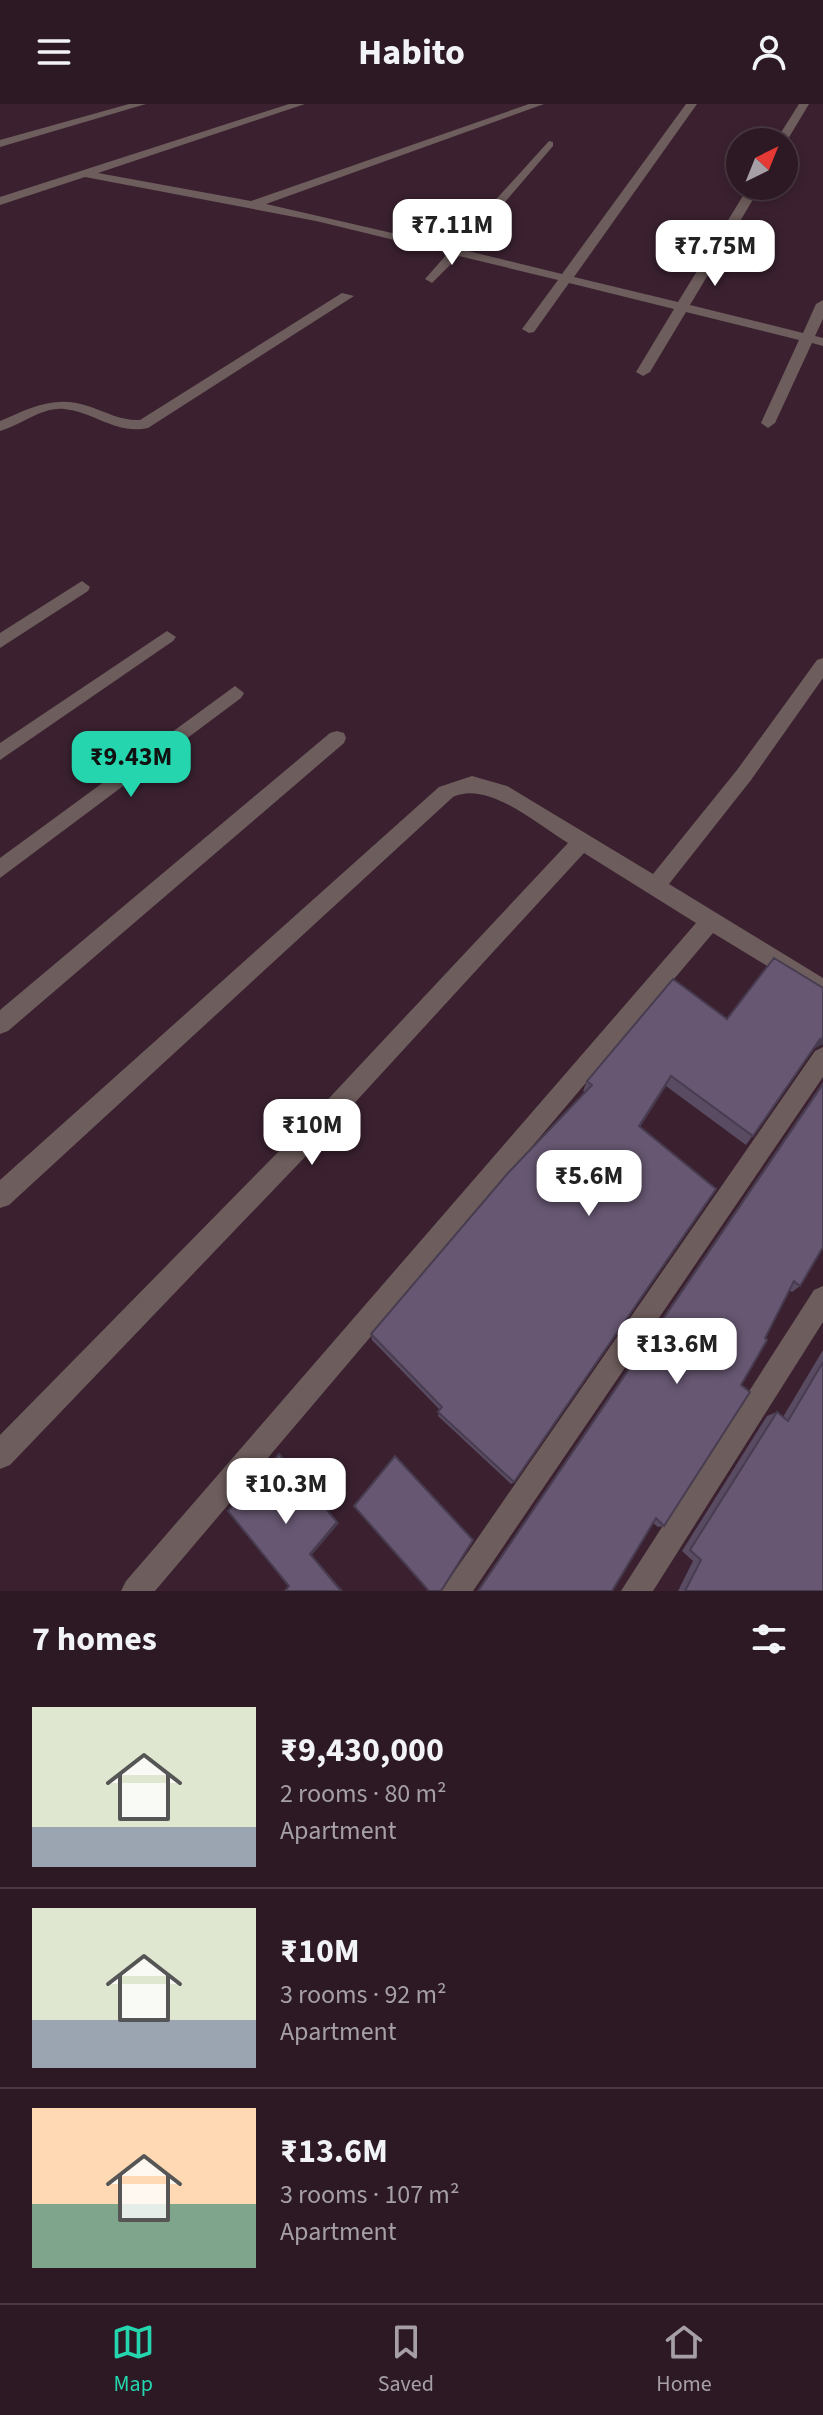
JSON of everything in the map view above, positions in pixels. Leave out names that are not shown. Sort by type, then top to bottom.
[{"type":"street","points":[[77,104],[95,118]]},
{"type":"street","points":[[0,144],[141,104]]},
{"type":"street","points":[[0,201],[300,104]]},
{"type":"street","points":[[255,204],[539,104]]},
{"type":"street","points":[[529,329],[564,276],[692,104]]},
{"type":"street","points":[[789,128],[804,104]]},
{"type":"street","points":[[432,279],[549,144]]},
{"type":"street","points":[[85,174],[255,204],[457,249],[823,342]]},
{"type":"street","points":[[643,372],[747,200]]},
{"type":"street","points":[[0,426],[52,405],[69,405],[111,423],[143,425],[347,296]]},
{"type":"street","points":[[768,423],[823,304]]},
{"type":"street","points":[[0,642],[82,587]]},
{"type":"street","points":[[0,753],[167,637]]},
{"type":"street","points":[[657,884],[744,775],[823,665]]},
{"type":"street","points":[[0,869],[235,693]]},
{"type":"street","points":[[0,1024],[337,738]]},
{"type":"street","points":[[0,1196],[446,792],[463,783],[481,783],[500,791],[657,884],[823,990]]},
{"type":"street","points":[[0,1455],[296,1150],[583,841]]},
{"type":"street","points":[[136,1591],[712,920]]},
{"type":"street","points":[[456,1591],[823,1058]]},
{"type":"street","points":[[636,1591],[823,1299]]},
{"type":"building","points":[[774,958],[823,988],[823,1038],[753,1136],[671,1076],[639,1126],[716,1189],[514,1482],[438,1412],[442,1407],[371,1334],[508,1173],[592,1085],[587,1081],[673,979],[727,1019]]},
{"type":"building","points":[[823,1084],[823,1247],[800,1286],[794,1281],[765,1338],[767,1340],[741,1385],[750,1392],[664,1526],[656,1518],[612,1591],[478,1591]]},
{"type":"building","points":[[823,1362],[823,1591],[685,1591],[701,1560],[690,1550],[777,1412],[788,1421]]},
{"type":"building","points":[[279,1454],[337,1522],[310,1554],[341,1591],[285,1591],[289,1586],[228,1511]]},
{"type":"building","points":[[395,1456],[473,1540],[441,1591],[429,1591],[354,1506]]}]
